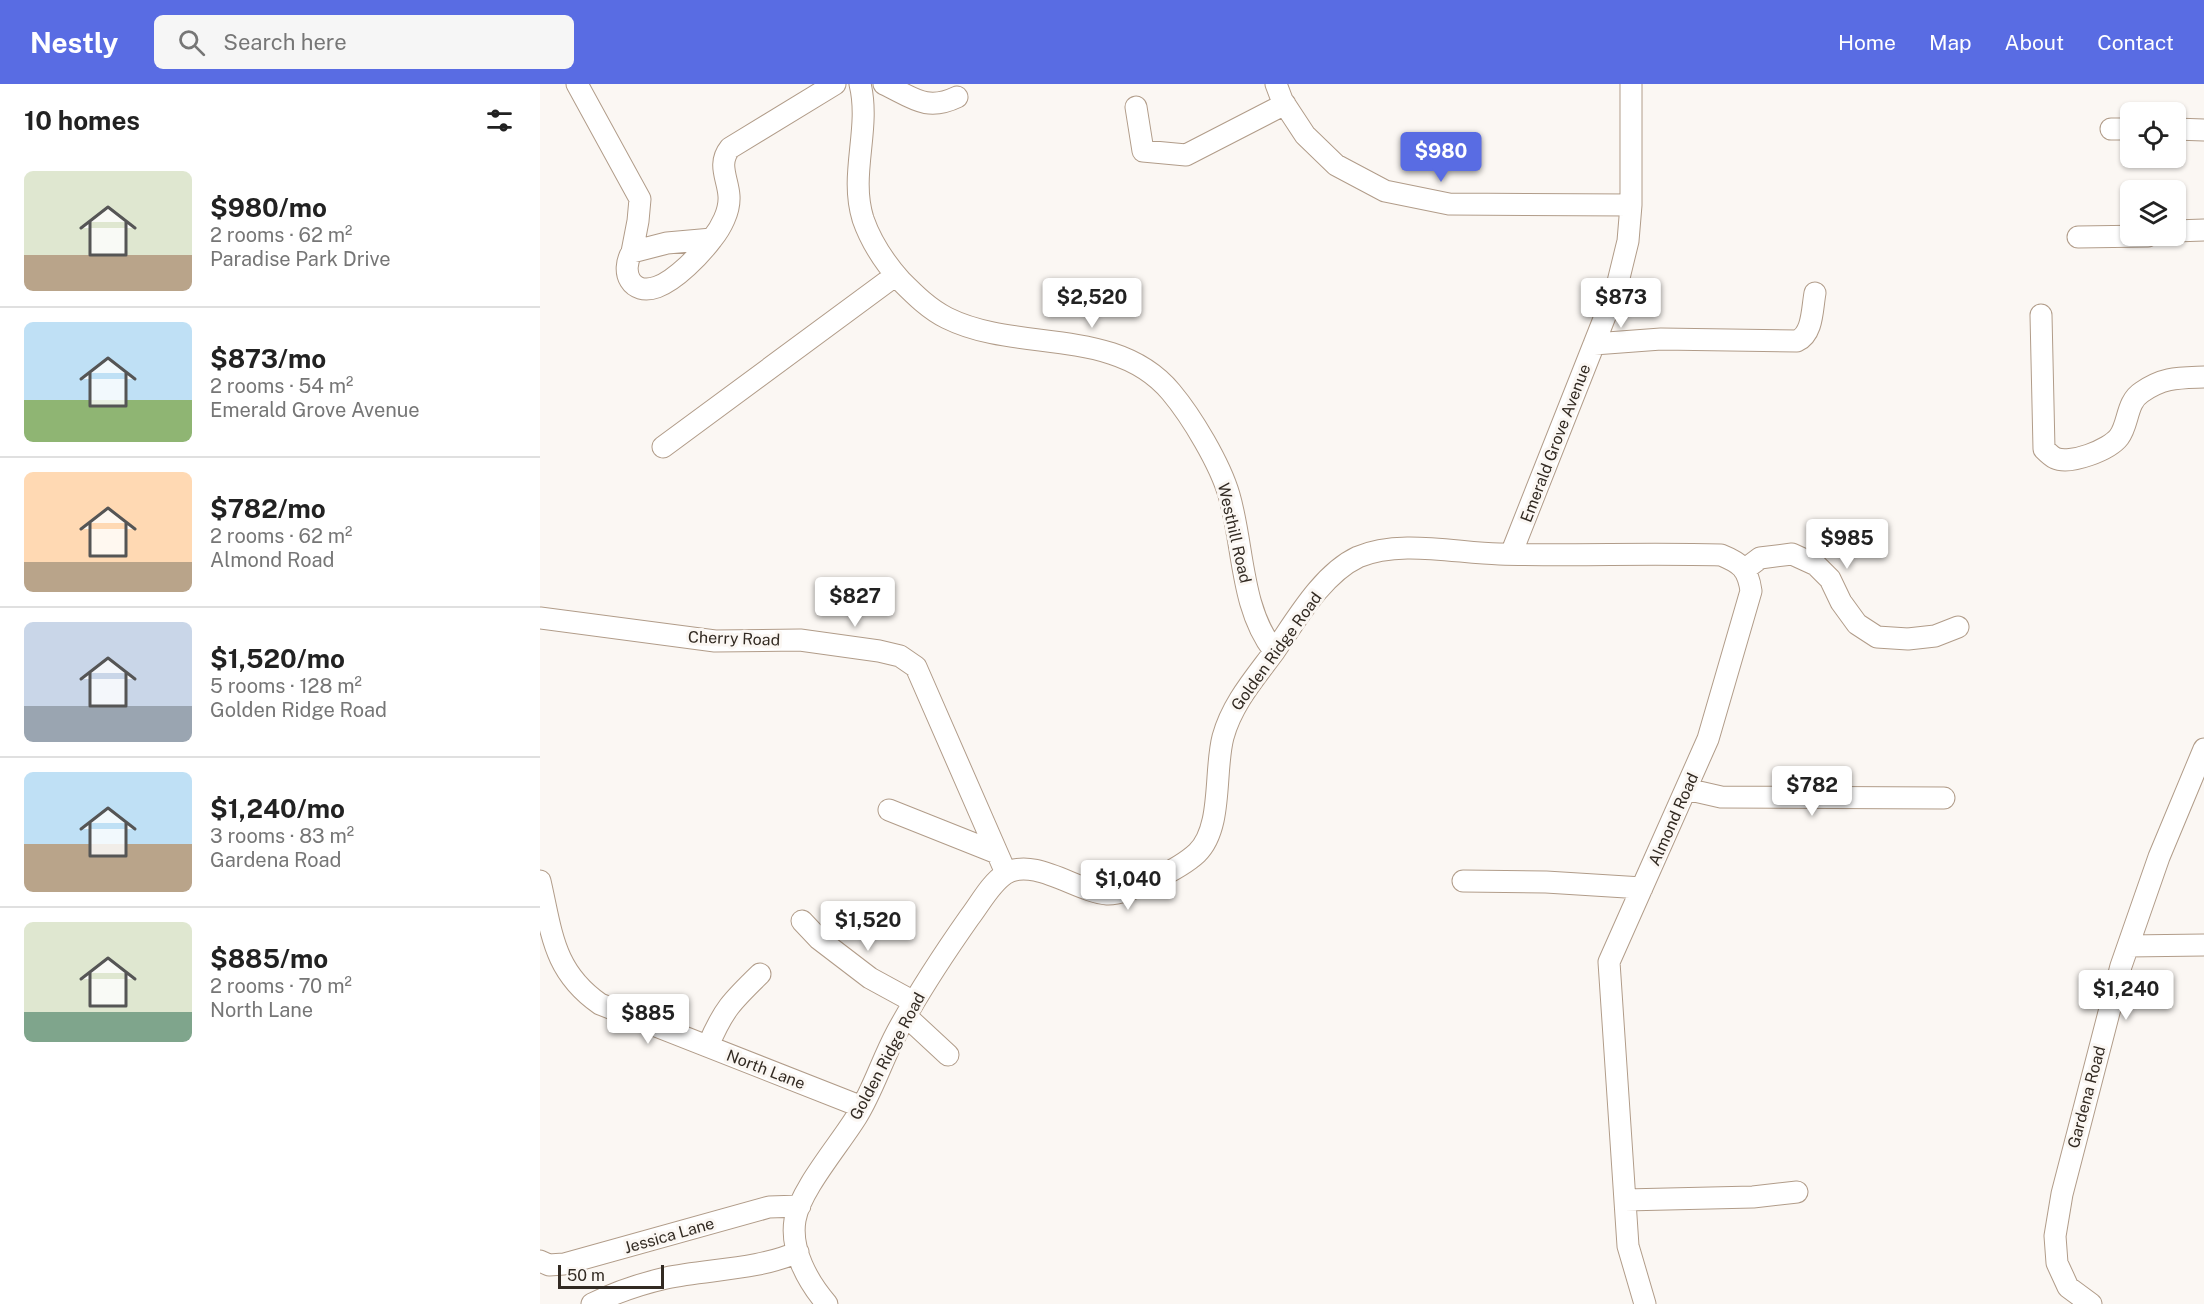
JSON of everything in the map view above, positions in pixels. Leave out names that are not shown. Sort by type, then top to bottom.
[{"type":"street","points":[[577,84],[640,199],[638,221],[632,252],[627,261],[626,274],[631,282],[643,288],[656,288],[671,279],[697,258],[722,225],[729,196],[723,163],[725,154],[730,148],[835,84]]},
{"type":"street","name":"Westhill Road","points":[[860,84],[864,112],[858,169],[860,207],[873,242],[896,274],[928,306],[957,322],[1010,337],[1102,351],[1143,369],[1163,383],[1192,422],[1224,480],[1257,620],[1274,651]]},
{"type":"street","points":[[884,84],[925,104],[936,105],[957,97]]},
{"type":"street","points":[[1276,84],[1285,104],[1305,135],[1336,165],[1385,191],[1449,204],[1630,205]]},
{"type":"street","name":"Emerald Grove Avenue","points":[[1511,554],[1617,286],[1628,241],[1631,84]]},
{"type":"street","points":[[1136,107],[1143,151],[1186,155],[1285,104]]},
{"type":"street","points":[[2186,129],[2204,130]]},
{"type":"street","points":[[2186,231],[2204,230]]},
{"type":"street","points":[[2078,237],[2120,236]]},
{"type":"street","points":[[632,252],[667,243],[712,239]]},
{"type":"street","points":[[663,447],[896,274]]},
{"type":"street","points":[[1594,344],[1660,339],[1797,341],[1803,339],[1808,332],[1815,294]]},
{"type":"street","points":[[2041,315],[2044,449],[2056,459],[2088,456],[2119,438],[2130,406],[2140,393],[2170,378],[2204,377]]},
{"type":"street","name":"Golden Ridge Road","points":[[827,1304],[810,1281],[798,1252],[794,1225],[800,1206],[806,1193],[862,1107],[910,1009],[974,912],[996,883],[1006,873],[1030,870],[1093,891],[1112,894],[1147,883],[1194,856],[1207,841],[1212,827],[1219,757],[1229,718],[1245,689],[1309,602],[1338,569],[1359,557],[1383,549],[1511,554]]},
{"type":"street","points":[[1511,554],[1721,555],[1739,562],[1744,570],[1760,558],[1792,554],[1816,565],[1830,579],[1841,602],[1857,624],[1877,637],[1908,639],[1935,636],[1958,627]]},
{"type":"street","name":"Almond Road","points":[[1646,1304],[1628,1246],[1609,962],[1708,739],[1751,591],[1750,579],[1744,570]]},
{"type":"street","name":"Cherry Road","points":[[540,618],[715,641],[800,640],[900,656],[916,667],[1006,873]]},
{"type":"street","name":"Gardena Road","points":[[2091,1304],[2072,1291],[2062,1277],[2055,1256],[2055,1236],[2069,1161],[2128,946],[2159,857],[2204,749]]},
{"type":"street","points":[[1686,789],[1721,797],[1944,798]]},
{"type":"street","points":[[889,810],[997,853]]},
{"type":"street","name":"North Lane","points":[[540,881],[557,952],[565,969],[579,988],[600,1004],[862,1107]]},
{"type":"street","points":[[1463,881],[1546,882],[1642,888]]},
{"type":"street","points":[[802,921],[819,939],[910,1009],[948,1055]]},
{"type":"street","points":[[2128,946],[2204,945]]},
{"type":"street","points":[[708,1046],[719,1018],[732,1001],[760,974]]},
{"type":"street","points":[[1624,1200],[1754,1197],[1797,1192]]},
{"type":"street","name":"Jessica Lane","points":[[540,1261],[549,1265],[564,1264],[769,1207],[800,1206]]},
{"type":"street","points":[[592,1304],[619,1291],[667,1278],[787,1257],[798,1252]]}]
